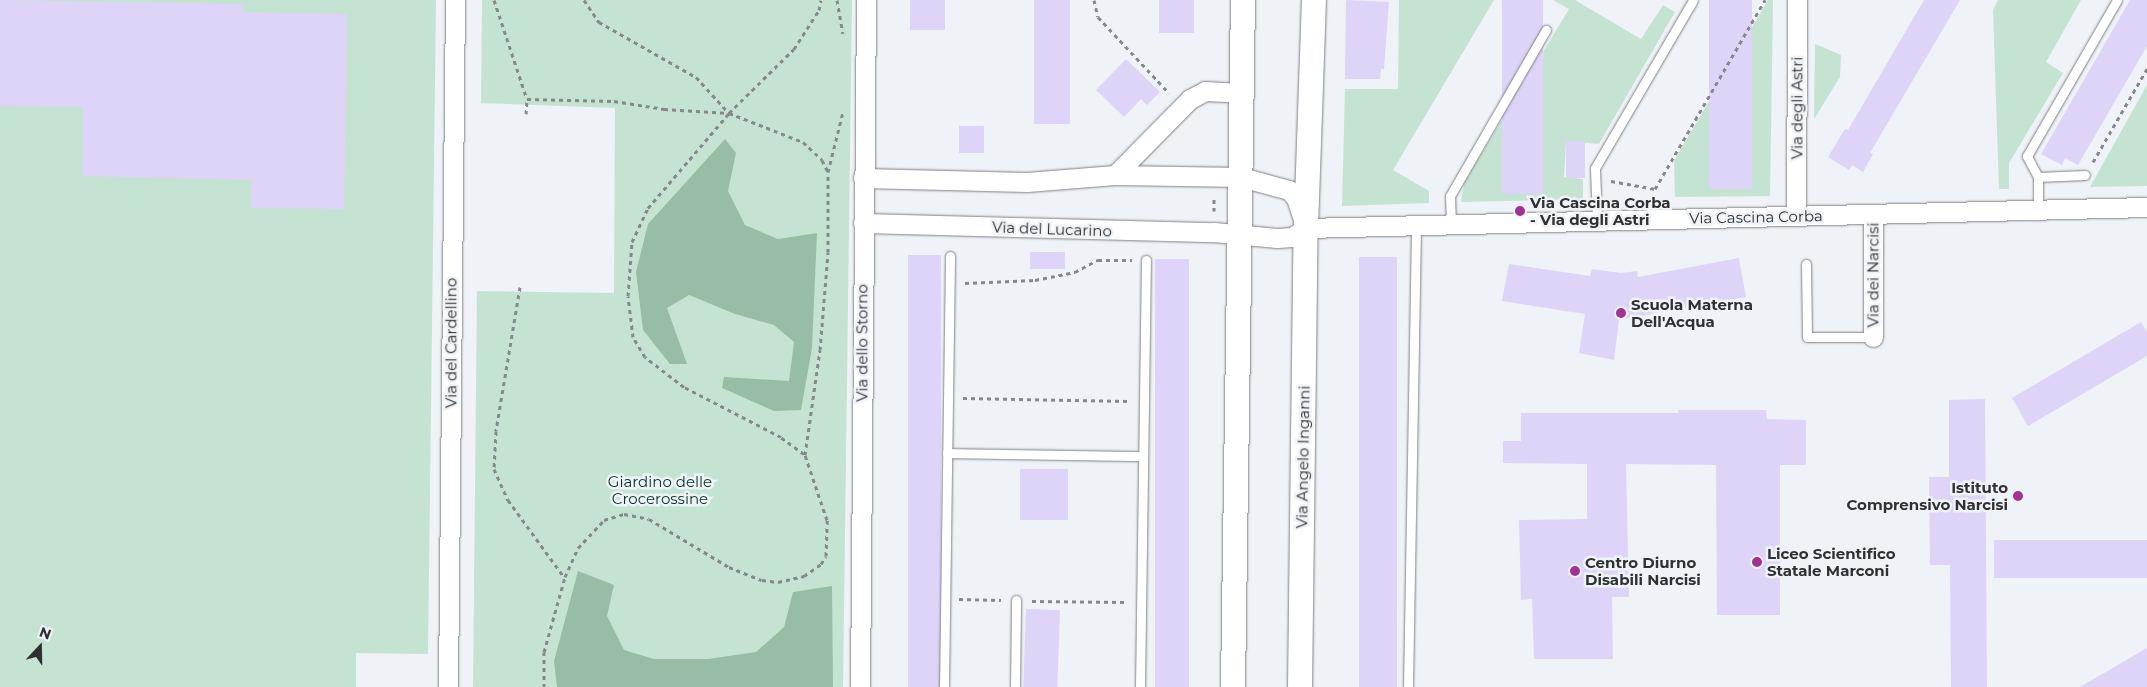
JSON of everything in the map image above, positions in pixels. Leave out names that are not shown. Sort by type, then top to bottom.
[{"type":"street","name":"Via del Cardellino","points":[[448,687],[455,0]]},
{"type":"street","name":"Via dello Storno","points":[[860,687],[866,0]]},
{"type":"street","points":[[1233,687],[1242,177],[1243,0]]},
{"type":"street","name":"Via Angelo Inganni","points":[[1300,687],[1306,228],[1311,151],[1314,0]]},
{"type":"street","name":"Via degli Astri","points":[[1796,216],[1797,0]]},
{"type":"street","points":[[1115,175],[1190,99],[1206,92],[1241,93]]},
{"type":"street","points":[[863,178],[1027,182],[1115,175],[1242,177]]},
{"type":"street","name":"Via Angelo Inganni","points":[[1242,177],[1289,190],[1296,198],[1306,228]]},
{"type":"street","name":"Via Cascina Corba","points":[[1306,228],[2147,207]]},
{"type":"street","name":"Via dei Narcisi","points":[[1872,214],[1873,337]]},
{"type":"street","name":"Via del Lucarino","points":[[863,223],[1241,233]]},
{"type":"street","points":[[1241,233],[1292,237],[1306,228]]},
{"type":"lane","points":[[1597,221],[1595,168],[1693,0]]},
{"type":"lane","points":[[2038,210],[2038,177],[2027,156],[2117,0]]},
{"type":"lane","points":[[1451,224],[1450,196],[1546,30]]},
{"type":"lane","points":[[2038,177],[2085,175]]},
{"type":"lane","points":[[1408,687],[1416,225]]},
{"type":"lane","points":[[944,687],[950,256]]},
{"type":"lane","points":[[1140,687],[1146,260]]},
{"type":"lane","points":[[1806,264],[1807,337],[1873,337]]},
{"type":"lane","points":[[947,453],[1143,456]]},
{"type":"lane","points":[[1015,687],[1016,600]]},
{"type":"path","points":[[494,0],[527,99],[526,114]]},
{"type":"path","points":[[584,0],[599,22],[696,76],[728,113]]},
{"type":"path","points":[[805,455],[781,437],[677,381],[645,357],[633,337],[628,296],[630,258],[636,231],[648,208],[728,113],[794,49],[819,10],[821,0]]},
{"type":"path","points":[[837,0],[843,35]]},
{"type":"path","points":[[1094,0],[1098,17],[1171,95]]},
{"type":"path","points":[[1596,178],[1655,189],[1765,0]]},
{"type":"path","points":[[2085,175],[2147,69]]},
{"type":"path","points":[[527,99],[614,101],[664,109],[728,113],[803,142],[822,160],[828,172]]},
{"type":"path","points":[[544,687],[544,652],[565,577],[578,548],[596,526],[624,514],[649,518],[746,575],[778,582],[804,576],[821,564],[828,536],[823,501],[805,455],[820,340],[828,252],[828,172],[844,108]]},
{"type":"path","points":[[1214,194],[1214,218]]},
{"type":"path","points":[[950,284],[1035,280],[1075,272],[1098,260],[1146,260]]},
{"type":"path","points":[[520,287],[496,431],[494,469],[508,500],[565,577]]},
{"type":"path","points":[[948,398],[1144,401]]},
{"type":"path","points":[[945,599],[1141,602]]},
{"type":"green space","points":[[0,0],[436,0],[428,654],[356,653],[356,687],[0,687]]},
{"type":"green space","name":"Giardino delle Crocerossine","points":[[482,0],[852,0],[843,687],[473,687],[477,291],[614,293],[615,108],[481,103]]},
{"type":"green space","points":[[1399,0],[1494,0],[1393,170],[1429,191],[1429,203],[1342,206],[1345,89],[1398,89]]},
{"type":"green space","points":[[1553,0],[1575,0],[1641,39],[1663,5],[1675,12],[1599,144],[1566,141],[1564,177],[1583,179],[1583,199],[1461,202],[1464,183],[1569,9]]},
{"type":"green space","points":[[1768,0],[1773,0],[1770,196],[1675,197],[1674,161]]},
{"type":"green space","points":[[1998,0],[2081,0],[2046,62],[2063,73],[2009,163],[2009,189],[1999,189],[1993,10]]},
{"type":"green space","points":[[1815,44],[1841,55],[1840,77],[1814,119]]},
{"type":"green space","points":[[2147,85],[2147,186],[2090,187]]},
{"type":"green space","points":[[725,139],[736,153],[728,191],[745,225],[778,239],[817,233],[812,348],[801,410],[774,411],[722,388],[724,377],[789,381],[794,342],[774,325],[735,314],[689,295],[667,308],[687,364],[670,364],[643,330],[636,272],[648,224]]},
{"type":"green space","points":[[578,571],[614,585],[607,616],[624,650],[654,659],[708,659],[756,652],[784,627],[793,592],[832,586],[833,687],[557,687],[554,661]]},
{"type":"building","points":[[0,0],[243,4],[243,12],[347,14],[344,209],[251,208],[251,180],[82,176],[83,107],[0,106]]},
{"type":"building","points":[[910,0],[945,0],[945,30],[910,30]]},
{"type":"building","points":[[1034,0],[1070,0],[1070,124],[1034,124]]},
{"type":"building","points":[[1159,0],[1194,0],[1194,33],[1159,33]]},
{"type":"building","points":[[1346,0],[1389,2],[1384,69],[1381,69],[1380,79],[1345,79]]},
{"type":"building","points":[[1502,0],[1543,0],[1543,194],[1502,194]]},
{"type":"building","points":[[1709,0],[1752,0],[1752,189],[1709,189]]},
{"type":"building","points":[[1924,0],[1960,0],[1870,153],[1873,154],[1863,172],[1852,165],[1849,170],[1828,157],[1845,129],[1848,130]]},
{"type":"building","points":[[2130,0],[2147,0],[2147,46],[2078,165],[2065,158],[2062,165],[2041,154]]},
{"type":"building","points":[[1126,59],[1160,92],[1147,105],[1141,99],[1124,117],[1096,90]]},
{"type":"building","points":[[959,126],[984,126],[984,153],[959,153]]},
{"type":"building","points":[[1566,141],[1585,141],[1585,178],[1566,178]]},
{"type":"building","points":[[1030,252],[1065,252],[1065,269],[1030,269]]},
{"type":"building","points":[[908,255],[941,255],[941,687],[908,687]]},
{"type":"building","points":[[1359,257],[1397,257],[1397,687],[1359,687]]},
{"type":"building","points":[[1739,258],[1746,297],[1619,320],[1614,360],[1579,353],[1585,314],[1502,301],[1509,264],[1590,276],[1592,269],[1621,273],[1637,271],[1638,277]]},
{"type":"building","points":[[1155,259],[1189,259],[1189,687],[1155,687]]},
{"type":"building","points":[[2141,322],[2147,332],[2147,356],[2028,426],[2012,398]]},
{"type":"building","points":[[1985,399],[1987,687],[1951,687],[1950,565],[1930,565],[1929,477],[1949,477],[1949,400]]},
{"type":"building","points":[[1678,410],[1766,410],[1767,419],[1806,420],[1806,465],[1780,465],[1780,615],[1717,615],[1716,465],[1626,464],[1629,597],[1612,597],[1613,659],[1534,659],[1532,599],[1521,600],[1519,520],[1587,519],[1587,464],[1503,463],[1503,441],[1521,441],[1521,413],[1678,413]]},
{"type":"building","points":[[1020,469],[1068,469],[1068,520],[1020,520]]},
{"type":"building","points":[[1994,540],[2147,540],[2147,578],[1994,578]]},
{"type":"building","points":[[1026,609],[1060,610],[1057,687],[1023,687]]},
{"type":"building","points":[[2147,648],[2147,687],[2080,687]]},
{"type":"place","name":"Via Cascina Corba - Via degli Astri","points":[[1520,211]]},
{"type":"place","name":"Scuola Materna Dell'Acqua","points":[[1621,313]]},
{"type":"place","name":"Istituto Comprensivo Narcisi","points":[[2018,496]]},
{"type":"place","name":"Liceo Scientifico Statale Marconi","points":[[1757,562]]},
{"type":"place","name":"Centro Diurno Disabili Narcisi","points":[[1575,571]]}]
